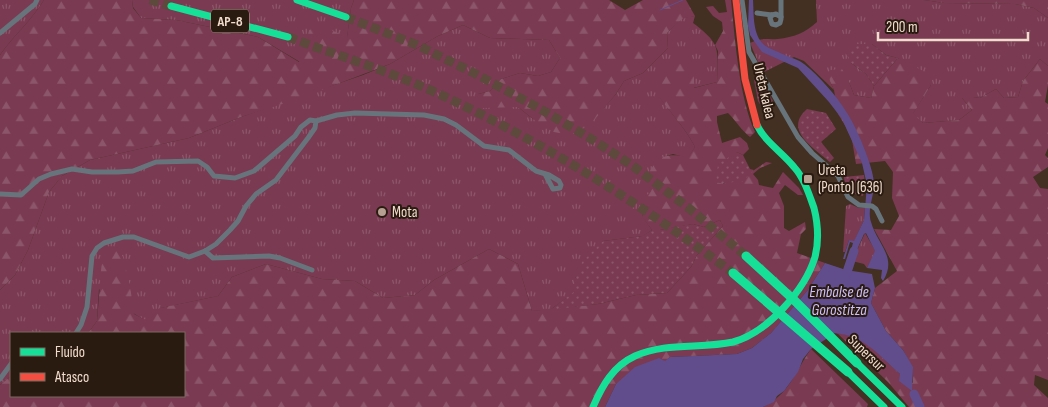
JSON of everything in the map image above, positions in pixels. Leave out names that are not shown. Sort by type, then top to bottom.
[{"type":"main road","points":[[297,0],[346,17]]},
{"type":"main road","name":"Ureta kalea","points":[[593,407],[597,396],[608,378],[619,367],[635,356],[653,349],[730,342],[743,338],[761,328],[769,322],[796,292],[815,258],[818,236],[817,218],[805,185],[795,167],[760,132],[756,123],[744,69],[736,0]]},
{"type":"main road","name":"AP-8","points":[[171,6],[288,37]]},
{"type":"main road","name":"Supersur","points":[[746,256],[794,300],[902,407]]},
{"type":"main road","name":"Supersur","points":[[733,272],[848,372],[884,407]]},
{"type":"street","points":[[0,33],[35,4],[37,0]]},
{"type":"street","name":"Ureta kalea","points":[[742,0],[747,47],[752,60],[798,137],[838,176],[848,197],[859,205],[872,206],[878,212],[882,221]]},
{"type":"street","points":[[772,15],[770,20],[774,24],[780,23],[781,0]]},
{"type":"street","points":[[757,13],[778,14],[781,17]]},
{"type":"street","points":[[0,194],[22,195],[39,180],[61,170],[72,169],[92,172],[133,171],[156,162],[198,161],[207,167],[214,176],[235,178],[254,171],[295,136],[301,127],[310,120],[316,121],[337,115],[355,113],[424,115],[444,119],[456,125],[484,146],[509,150],[536,170],[545,174]]},
{"type":"street","points":[[77,332],[82,325],[87,307],[92,256],[97,248],[104,243],[124,237],[134,237],[189,257],[205,251],[216,244],[230,230],[256,194],[276,180],[315,128],[316,121]]},
{"type":"street","points":[[205,251],[213,258],[274,257],[312,270]]},
{"type":"street","points":[[0,379],[10,365]]},
{"type":"green space","points":[[0,0],[44,0],[0,55]]},
{"type":"green space","points":[[44,0],[132,0],[133,8],[141,18],[176,20],[258,37],[299,62],[313,22],[347,37],[354,0],[609,0],[625,10],[643,0],[686,0],[695,16],[682,19],[667,33],[668,48],[643,73],[624,81],[616,94],[590,125],[570,135],[554,132],[518,107],[482,108],[478,94],[490,91],[501,79],[520,73],[538,76],[551,72],[560,58],[549,40],[490,38],[463,25],[438,36],[390,64],[298,99],[241,117],[189,138],[90,160],[62,176],[49,192],[28,250],[15,275],[0,290],[0,55]]},
{"type":"green space","points":[[132,0],[354,0],[351,8],[347,38],[300,62],[258,37],[176,20],[141,18],[133,7]]},
{"type":"green space","points":[[725,0],[731,0],[741,85],[755,132],[750,137],[728,113],[717,116],[722,143],[740,137],[747,143],[749,149],[743,155],[737,152],[723,184],[747,175],[766,162],[772,163],[760,168],[753,174],[758,180],[759,185],[773,188],[783,172],[799,188],[803,195],[798,195],[785,185],[779,193],[784,206],[784,228],[789,231],[805,222],[806,229],[801,234],[797,253],[825,263],[807,291],[771,333],[752,348],[737,354],[670,357],[666,361],[616,384],[605,407],[0,407],[0,385],[10,377],[10,397],[185,397],[185,332],[89,332],[97,321],[102,259],[115,248],[123,257],[134,314],[148,321],[160,308],[218,296],[232,277],[266,264],[322,279],[355,281],[383,298],[415,295],[434,280],[489,249],[518,264],[532,311],[598,304],[636,295],[667,293],[691,267],[697,255],[723,226],[720,220],[704,227],[693,224],[652,230],[642,217],[645,197],[651,191],[644,183],[655,163],[671,155],[688,157],[695,147],[686,131],[653,88],[663,74],[684,57],[694,64],[694,88],[717,82],[718,51],[715,45],[723,31],[722,22],[713,16],[706,7],[713,6],[719,13],[727,12]]},
{"type":"green space","points":[[816,0],[924,0],[944,3],[1015,4],[1034,8],[1048,18],[1048,66],[1040,59],[1023,81],[1018,97],[1004,98],[996,89],[980,98],[962,98],[972,110],[959,120],[923,123],[912,115],[931,85],[898,58],[886,55],[872,44],[851,63],[866,74],[874,86],[871,98],[854,95],[849,82],[829,79],[834,90],[804,61],[794,57],[764,72],[750,43],[761,39],[789,37],[808,29],[817,22]]},
{"type":"green space","points":[[924,0],[1048,0],[1048,18],[1034,8],[1015,4],[944,3]]},
{"type":"green space","points":[[695,16],[693,23],[709,36],[713,42],[718,61],[717,82],[693,88],[694,64],[654,88],[686,131],[695,147],[688,158],[673,154],[666,156],[642,216],[652,230],[643,236],[603,241],[575,278],[576,291],[550,310],[532,311],[518,264],[489,249],[434,280],[415,295],[383,298],[355,281],[322,279],[266,264],[232,277],[218,296],[161,308],[148,322],[99,289],[97,321],[89,332],[10,332],[10,377],[0,385],[0,290],[15,275],[28,250],[49,192],[62,176],[90,160],[189,138],[241,117],[390,64],[438,36],[463,25],[490,38],[549,40],[560,58],[551,72],[538,76],[520,73],[501,79],[490,91],[478,94],[503,107],[518,107],[533,119],[603,109],[624,81],[643,73],[668,48],[667,33],[682,18]]},
{"type":"green space","points":[[854,44],[872,44],[886,55],[898,58],[874,86],[866,74],[851,63],[845,52]]},
{"type":"green space","points":[[898,58],[927,73],[931,85],[913,114],[923,123],[959,120],[972,110],[962,98],[951,77],[973,97],[980,98],[996,89],[1004,98],[1018,97],[1023,81],[1040,59],[1048,66],[1048,85],[1045,102],[1048,104],[1048,148],[1045,155],[1048,158],[1048,167],[1033,177],[1040,188],[1048,189],[1048,380],[1035,375],[1034,385],[1048,398],[1048,407],[909,407],[888,382],[837,333],[848,335],[868,344],[900,374],[913,383],[912,367],[903,350],[886,331],[871,303],[875,288],[897,271],[874,229],[891,230],[899,216],[892,198],[893,172],[885,161],[856,164],[852,140],[838,114],[834,90],[829,79],[830,70],[842,69],[854,95],[871,98],[874,86]]},
{"type":"green space","points":[[759,77],[773,101],[763,109],[758,101],[754,80]]},
{"type":"green space","points":[[807,109],[826,113],[836,129],[821,142],[834,158],[830,162],[809,145],[800,131],[798,124],[800,117]]},
{"type":"green space","points":[[737,152],[743,155],[750,169],[754,170],[742,182],[716,182],[718,164]]},
{"type":"green space","points":[[864,175],[863,196],[849,191],[844,177]]},
{"type":"green space","points":[[850,204],[859,208],[865,208],[864,220],[854,242],[849,240],[845,252],[843,252],[846,206]]},
{"type":"green space","points":[[720,220],[723,226],[697,255],[691,267],[667,293],[636,295],[598,304],[550,310],[575,291],[575,278],[582,262],[603,241],[642,236],[652,230],[693,224],[704,227]]},
{"type":"green space","points":[[865,233],[875,250],[867,268],[864,264],[852,261]]},
{"type":"green space","points":[[811,349],[868,404],[867,407],[763,407],[772,402],[786,389]]},
{"type":"water","points":[[749,0],[753,0],[755,27],[763,44],[800,61],[810,69],[838,100],[855,127],[868,158],[873,177],[874,189],[870,217],[887,258],[887,272],[883,281],[881,278],[882,270],[867,268],[875,251],[866,233],[852,261],[848,260],[853,243],[850,242],[845,259],[843,259],[849,240],[854,241],[864,220],[867,185],[862,163],[842,119],[798,68],[762,52],[750,35],[748,26]]},
{"type":"water","name":"Embalse de Gorostitza","points":[[825,263],[846,270],[872,274],[875,288],[871,303],[886,331],[903,350],[913,367],[912,391],[899,381],[900,374],[869,346],[851,337],[829,333],[826,339],[811,349],[803,359],[798,372],[784,391],[777,396],[774,402],[763,407],[605,407],[616,384],[635,367],[659,358],[665,361],[670,357],[737,354],[752,348],[771,333],[807,291]]},
{"type":"waterway","points":[[660,10],[683,0]]},
{"type":"waterway","points":[[844,281],[854,251]]},
{"type":"waterway","points":[[914,394],[920,407]]},
{"type":"tunnel","points":[[150,0],[171,6]]},
{"type":"tunnel","points":[[346,17],[417,45],[474,73],[590,138],[633,166],[690,209],[746,256]]},
{"type":"tunnel","points":[[288,37],[417,84],[530,140],[634,203],[733,273]]},
{"type":"traffic: fast","points":[[297,0],[346,17]]},
{"type":"traffic: fast","points":[[171,6],[288,37]]},
{"type":"traffic: fast","points":[[593,407],[609,377],[627,360],[659,349],[721,344],[746,337],[759,330],[771,320],[794,296],[803,283],[815,257],[817,245],[818,232],[814,208],[798,171],[764,137],[757,125]]},
{"type":"traffic: fast","points":[[746,256],[794,300],[857,363]]},
{"type":"traffic: fast","points":[[733,273],[848,372]]},
{"type":"traffic: fast","points":[[857,363],[902,407]]},
{"type":"traffic: fast","points":[[848,372],[884,407]]},
{"type":"traffic: jam","points":[[736,0],[745,79],[757,125]]},
{"type":"place","name":"Ureta (Ponto) (636)","points":[[808,179]]},
{"type":"place","name":"Mota","points":[[382,212]]}]
